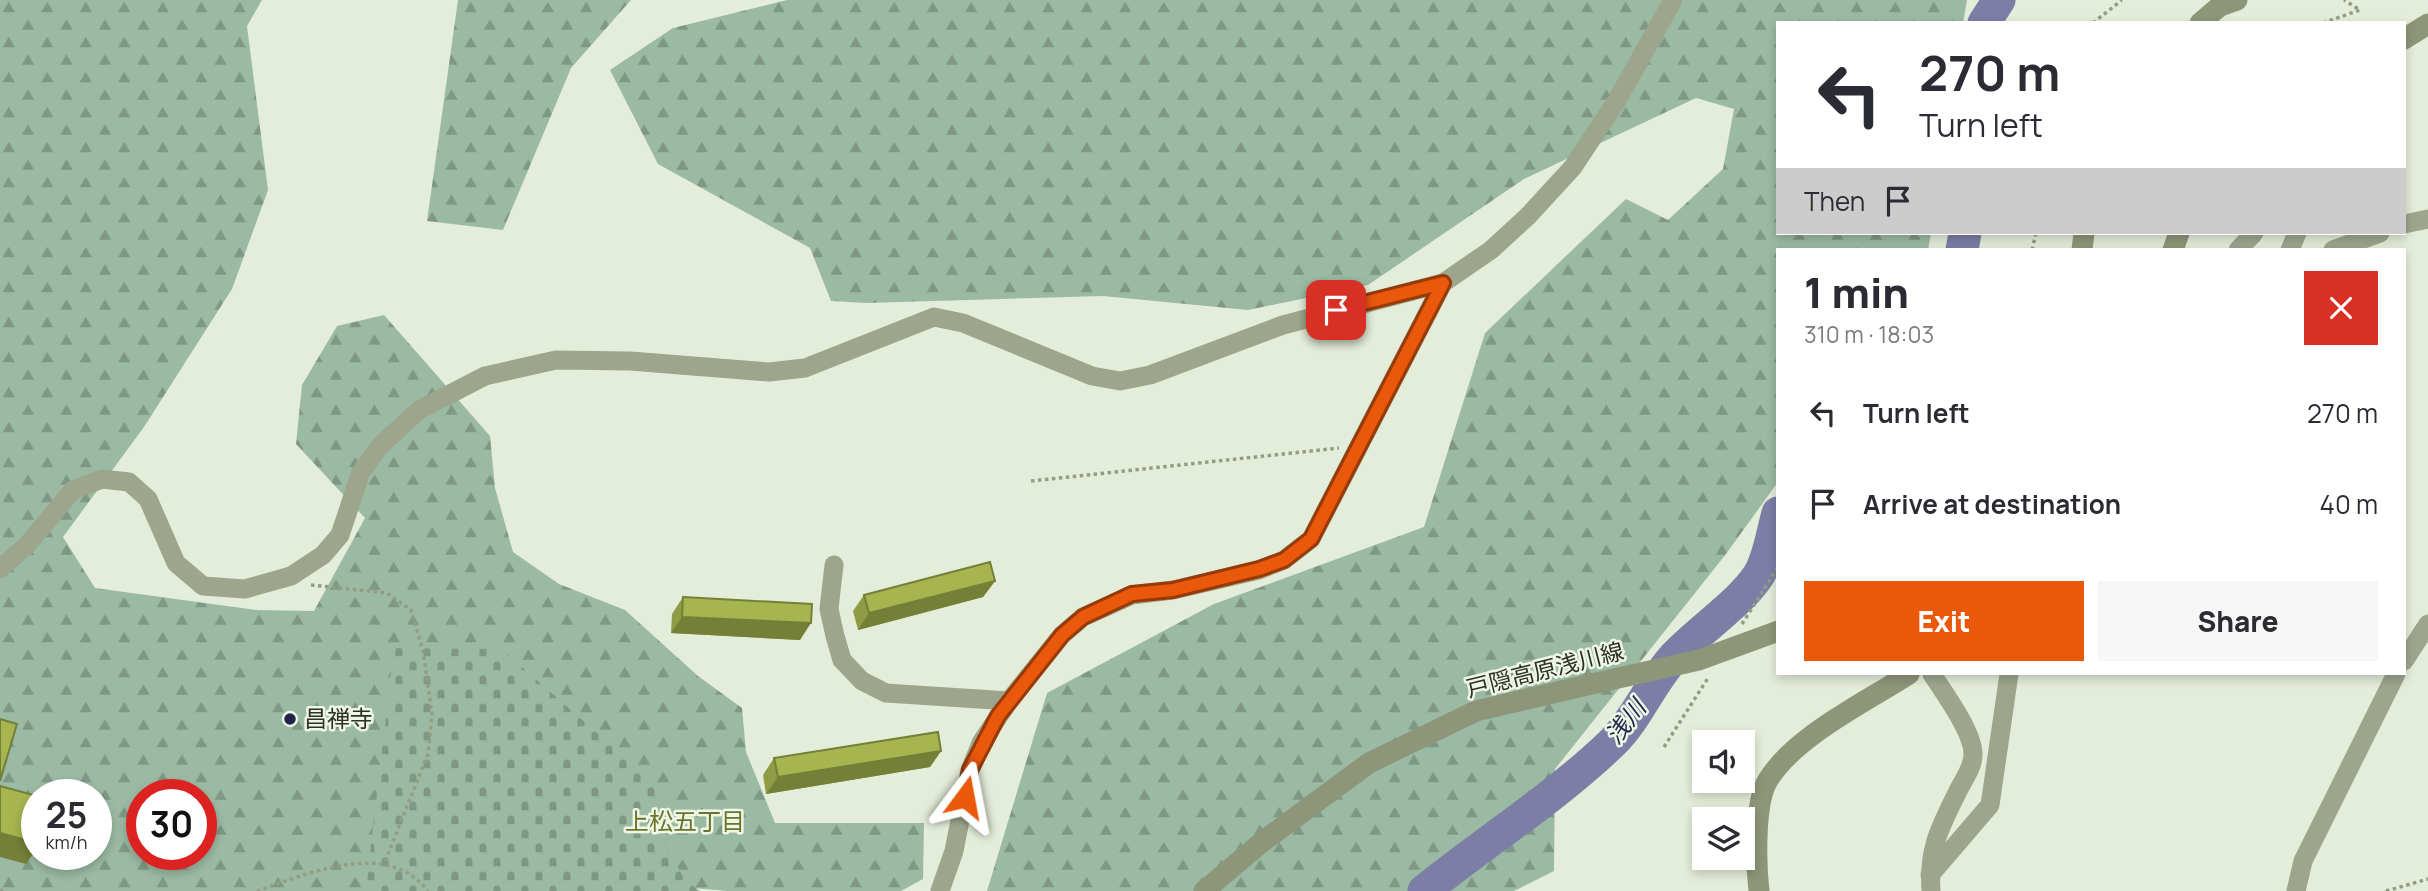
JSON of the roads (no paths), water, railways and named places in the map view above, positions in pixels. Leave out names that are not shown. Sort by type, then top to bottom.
[{"type":"main road","points":[[2202,21],[2220,6],[2237,0]]},
{"type":"main road","points":[[2406,38],[2428,24]]},
{"type":"main road","name":"戸隠高原浅川線","points":[[1204,891],[1262,842],[1369,763],[1476,711],[1699,660],[1776,632]]},
{"type":"main road","points":[[1759,891],[1760,810],[1767,781],[1787,756],[1908,675]]},
{"type":"street","points":[[0,569],[27,545],[73,490],[102,479],[129,482],[148,499],[176,563],[203,586],[245,589],[291,576],[323,555],[340,535],[361,472],[380,446],[419,410],[485,376],[556,360],[630,361],[769,372],[805,368],[934,317],[963,323],[1092,376],[1120,381],[1150,374],[1283,325],[1443,283],[1491,250],[1528,216],[1573,166],[1616,102],[1673,0]]},
{"type":"street","points":[[2406,224],[2428,219]]},
{"type":"street","points":[[2240,248],[2252,235]]},
{"type":"street","points":[[2339,248],[2374,235]]},
{"type":"street","points":[[940,891],[954,850],[970,770],[982,741],[1009,701],[1062,635],[1083,617],[1132,594],[1173,590],[1259,569],[1284,560],[1311,539],[1443,283]]},
{"type":"street","points":[[834,565],[829,609],[835,636],[842,660],[862,681],[886,693],[1009,701]]},
{"type":"street","points":[[2406,658],[2428,624]]},
{"type":"street","points":[[1930,883],[1929,863],[1936,836],[1974,754],[1968,734],[1933,675]]},
{"type":"street","points":[[1930,883],[1990,805],[2008,675]]},
{"type":"street","points":[[2296,891],[2302,861],[2395,675]]},
{"type":"waterway","name":"浅川","points":[[1985,21],[1999,0]]},
{"type":"waterway","name":"浅川","points":[[1962,248],[1965,235]]},
{"type":"waterway","name":"浅川","points":[[1424,891],[1544,801],[1613,742],[1675,656],[1756,580],[1767,556],[1776,521]]},
{"type":"place","name":"昌禅寺","points":[[290,719]]},
{"type":"district","name":"上松五丁目","points":[[685,822]]}]
